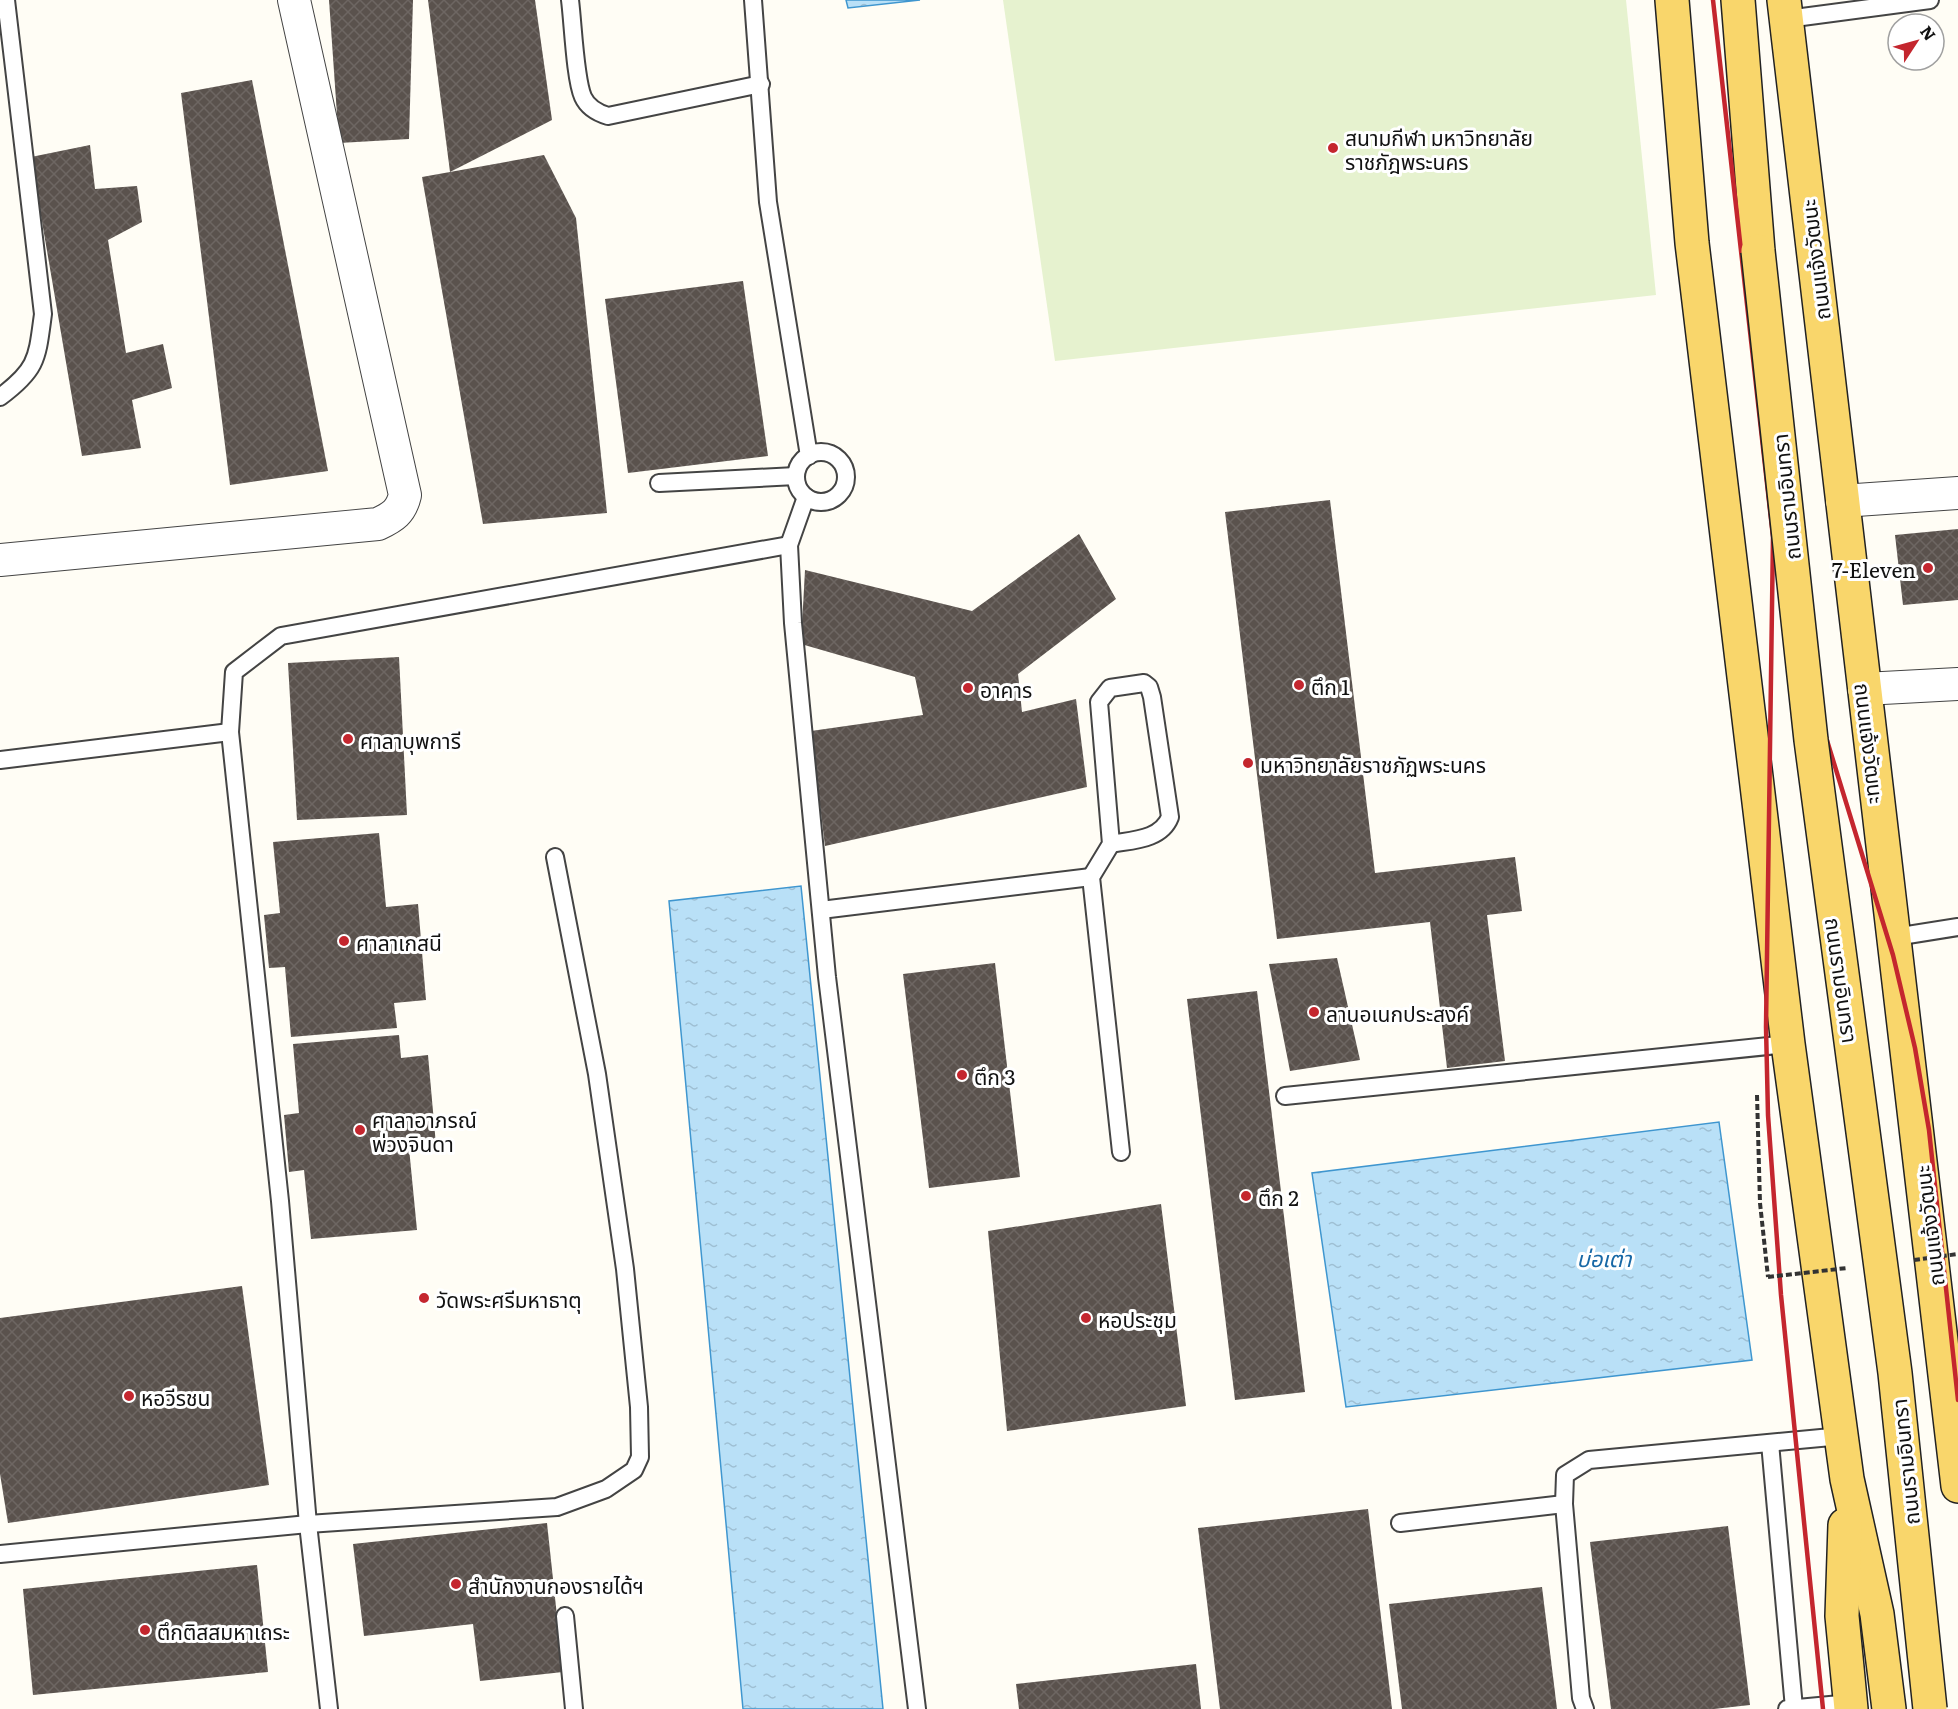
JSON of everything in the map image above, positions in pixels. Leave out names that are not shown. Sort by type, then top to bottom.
[{"type":"main road","points":[[1672,0],[1692,243],[1788,1044],[1847,1479],[1877,1614],[1890,1709]]},
{"type":"main road","name":"ถนนรามอินทรา","points":[[1738,0],[1758,251],[1811,740],[1895,1373],[1930,1709]]},
{"type":"main road","name":"ถนนแจ้งวัฒนะ","points":[[1786,10],[1958,1486]]},
{"type":"main road","points":[[1847,1479],[1842,1616],[1851,1706]]},
{"type":"street","points":[[0,560],[378,524],[393,518],[402,507],[405,495],[294,0]]},
{"type":"street","points":[[1842,501],[1958,493]]},
{"type":"street","points":[[1864,689],[1958,684]]},
{"type":"lane","points":[[0,396],[20,382],[36,360],[43,314],[6,0]]},
{"type":"lane","points":[[570,0],[580,88],[583,98],[598,113],[608,116],[761,84]]},
{"type":"lane","points":[[753,0],[768,202],[808,456]]},
{"type":"lane","points":[[1786,10],[1930,0]]},
{"type":"lane","points":[[825,452],[833,455],[839,461],[846,476],[845,484],[836,497],[821,502],[806,497],[797,484],[796,476],[797,468],[808,456],[825,452]]},
{"type":"lane","points":[[659,483],[796,476]]},
{"type":"lane","points":[[806,497],[789,545],[793,623],[821,910],[916,1709]]},
{"type":"lane","points":[[329,1709],[308,1524],[280,1201],[230,732],[234,672],[282,636],[789,545]]},
{"type":"lane","points":[[1111,844],[1156,834],[1166,828],[1170,817],[1152,697],[1149,687],[1144,683],[1110,688],[1099,702],[1111,844],[1091,877],[1121,1152]]},
{"type":"lane","points":[[0,760],[230,732]]},
{"type":"lane","points":[[0,1554],[308,1524],[557,1507],[606,1489],[634,1470],[640,1457],[639,1407],[625,1269],[597,1074],[555,857]]},
{"type":"lane","points":[[821,910],[1091,877]]},
{"type":"lane","points":[[1895,937],[1958,927]]},
{"type":"lane","points":[[1285,1096],[1788,1044]]},
{"type":"lane","points":[[1585,1709],[1581,1698],[1564,1504],[1565,1475],[1589,1460],[1842,1436]]},
{"type":"lane","points":[[1770,1443],[1794,1708]]},
{"type":"lane","points":[[1400,1523],[1564,1504]]},
{"type":"lane","points":[[565,1616],[574,1709]]},
{"type":"lane","points":[[1787,1709],[1851,1706]]},
{"type":"path","points":[[1760,1203],[1768,1277]]},
{"type":"green space","name":"สนามกีฬา มหาวิทยาลัย ราชภัฎพระนคร","points":[[1003,0],[1626,0],[1656,295],[1055,361]]},
{"type":"water","points":[[846,0],[920,0],[848,8]]},
{"type":"water","points":[[801,886],[883,1709],[743,1709],[669,901]]},
{"type":"water","name":"บ่อเต่า","points":[[1719,1122],[1752,1360],[1346,1407],[1312,1173]]},
{"type":"building","points":[[329,0],[413,0],[409,139],[339,143]]},
{"type":"building","points":[[428,0],[535,0],[552,120],[450,172]]},
{"type":"building","points":[[252,80],[328,471],[230,485],[181,93]]},
{"type":"building","points":[[90,145],[95,189],[137,186],[142,222],[108,240],[126,353],[163,344],[172,388],[132,400],[141,448],[82,456],[31,157]]},
{"type":"building","points":[[544,155],[576,218],[607,513],[483,524],[422,177]]},
{"type":"building","points":[[743,281],[768,456],[628,473],[605,299]]},
{"type":"building","name":"ตึก 1","points":[[1330,500],[1375,873],[1515,857],[1522,911],[1487,915],[1505,1061],[1447,1068],[1430,922],[1277,939],[1225,512]]},
{"type":"building","name":"7-Eleven","points":[[1958,529],[1958,600],[1903,605],[1895,535]]},
{"type":"building","name":"อาคาร","points":[[1079,534],[1116,599],[1018,674],[1022,712],[1076,699],[1087,787],[825,846],[811,731],[923,715],[915,677],[801,644],[805,570],[972,611]]},
{"type":"building","name":"ศาลาบุพการี","points":[[399,657],[407,815],[297,820],[288,663]]},
{"type":"building","name":"ศาลาเกสนี","points":[[379,833],[386,907],[418,904],[426,1000],[394,1003],[397,1028],[291,1037],[285,967],[269,968],[264,915],[280,913],[273,842]]},
{"type":"building","name":"ลานอเนกประสงค์","points":[[1337,958],[1360,1060],[1290,1071],[1269,964]]},
{"type":"building","name":"ตึก 3","points":[[995,963],[1020,1177],[929,1188],[903,974]]},
{"type":"building","name":"ตึก 2","points":[[1257,991],[1305,1392],[1235,1400],[1187,999]]},
{"type":"building","name":"ศาลาอาภรณ์ พ่วงจินดา","points":[[399,1035],[401,1058],[428,1055],[436,1145],[409,1148],[417,1230],[311,1239],[304,1170],[289,1172],[284,1115],[299,1113],[293,1044]]},
{"type":"building","name":"หอประชุม","points":[[1161,1204],[1186,1406],[1007,1431],[988,1231]]},
{"type":"building","name":"หอวีรชน","points":[[242,1286],[269,1485],[8,1523],[0,1474],[0,1318]]},
{"type":"building","points":[[1368,1509],[1392,1709],[1220,1709],[1198,1528]]},
{"type":"building","name":"สำนักงานกองรายได้ฯ","points":[[547,1523],[563,1672],[480,1681],[473,1624],[364,1636],[353,1544]]},
{"type":"building","points":[[1728,1526],[1750,1705],[1714,1709],[1611,1709],[1590,1542]]},
{"type":"building","name":"ตึกติสสมหาเถระ","points":[[257,1565],[268,1672],[33,1695],[23,1589]]},
{"type":"building","points":[[1542,1587],[1557,1709],[1402,1709],[1389,1604]]},
{"type":"building","points":[[1196,1664],[1201,1709],[1019,1709],[1016,1684]]},
{"type":"railway","points":[[1713,0],[1773,537],[1766,1027],[1768,1115],[1781,1295],[1823,1709]]},
{"type":"railway","points":[[1777,555],[1817,708],[1893,955],[1915,1048],[1929,1130],[1958,1400]]},
{"type":"place","name":"สนามกีฬา มหาวิทยาลัย ราชภัฎพระนคร","points":[[1333,148]]},
{"type":"place","name":"7-Eleven","points":[[1928,568]]},
{"type":"place","name":"ตึก 1","points":[[1299,685]]},
{"type":"place","name":"อาคาร","points":[[968,688]]},
{"type":"place","name":"ศาลาบุพการี","points":[[348,739]]},
{"type":"place","name":"มหาวิทยาลัยราชภัฏพระนคร","points":[[1248,763]]},
{"type":"place","name":"ศาลาเกสนี","points":[[344,941]]},
{"type":"place","name":"ลานอเนกประสงค์","points":[[1314,1012]]},
{"type":"place","name":"ตึก 3","points":[[962,1075]]},
{"type":"place","name":"ศาลาอาภรณ์ พ่วงจินดา","points":[[360,1130]]},
{"type":"place","name":"ตึก 2","points":[[1246,1196]]},
{"type":"place","name":"วัดพระศรีมหาธาตุ","points":[[424,1298]]},
{"type":"place","name":"หอประชุม","points":[[1086,1318]]},
{"type":"place","name":"หอวีรชน","points":[[129,1396]]},
{"type":"place","name":"สำนักงานกองรายได้ฯ","points":[[456,1584]]},
{"type":"place","name":"ตึกติสสมหาเถระ","points":[[145,1630]]}]
